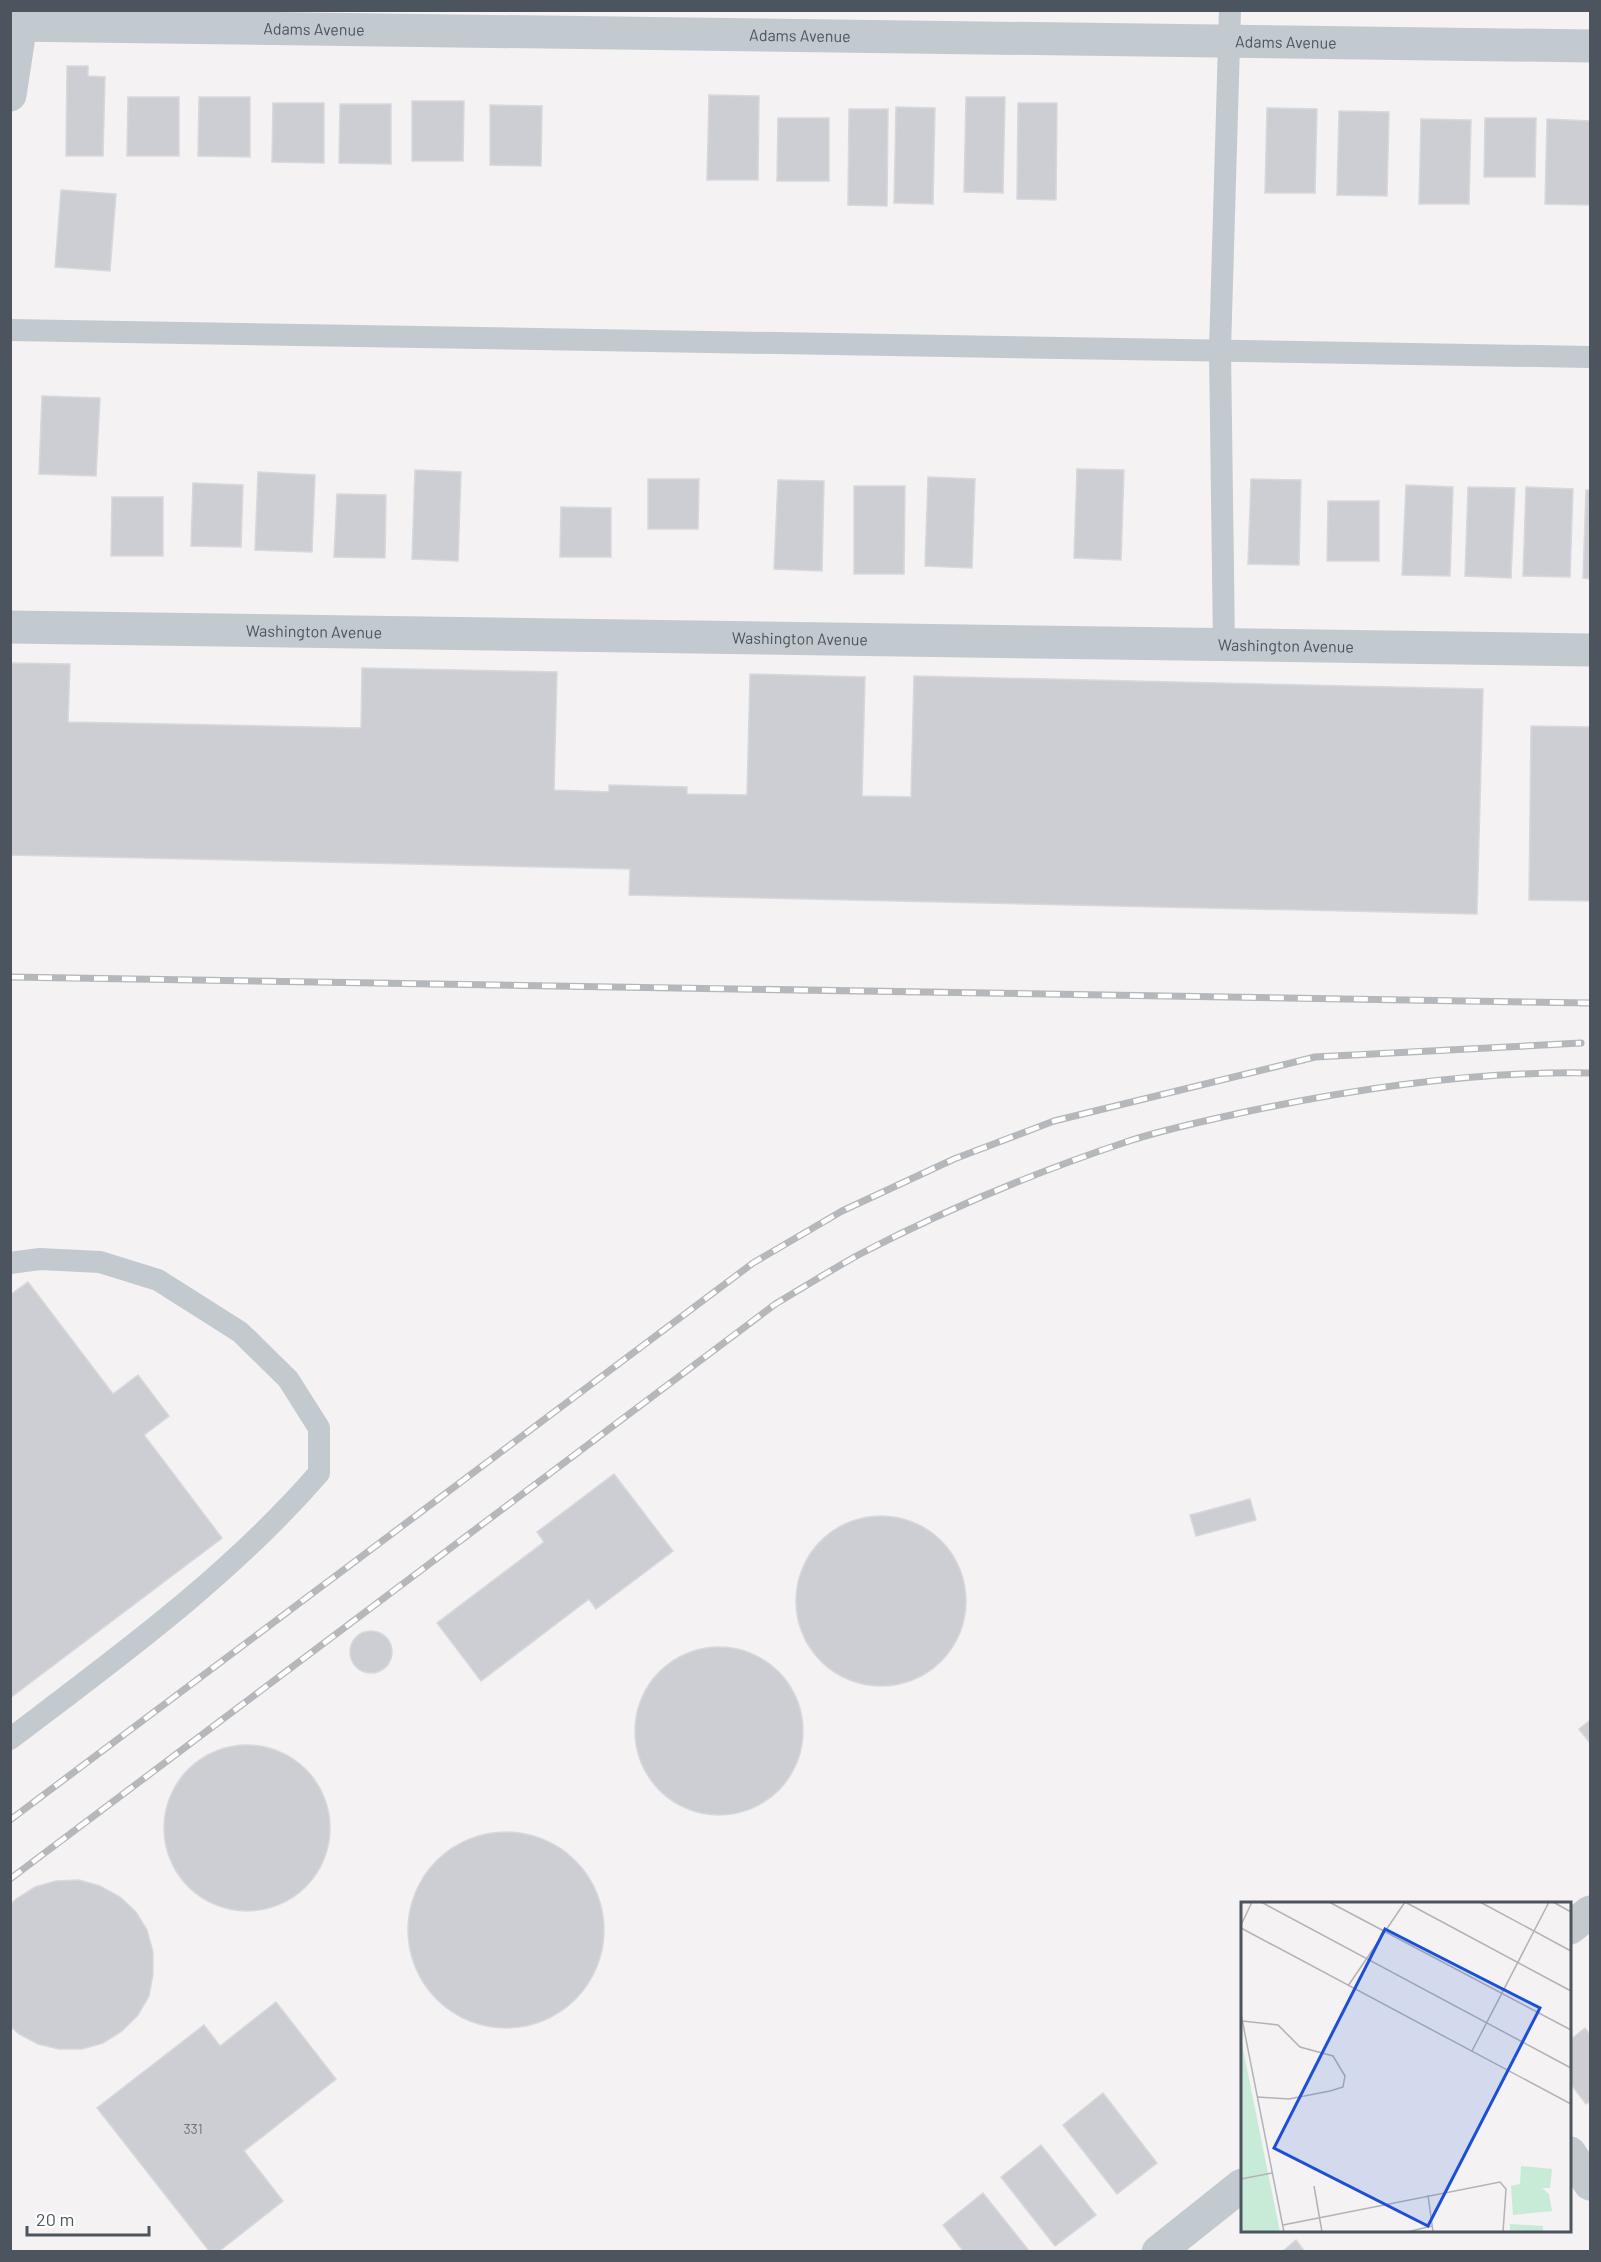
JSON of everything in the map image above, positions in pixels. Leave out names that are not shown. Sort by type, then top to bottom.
[{"type":"street","name":"Adams Avenue","points":[[19,20],[1230,26],[1590,46]]},
{"type":"street","points":[[10,95],[19,20]]},
{"type":"street","name":"Washington Avenue","points":[[10,627],[1590,650]]},
{"type":"street","points":[[1571,1926],[1590,1912]]},
{"type":"street","points":[[1571,2156],[1590,2184]]},
{"type":"street","points":[[1158,2252],[1241,2186]]},
{"type":"lane","points":[[1224,645],[1220,350],[1230,26]]},
{"type":"lane","points":[[10,330],[1590,357]]},
{"type":"lane","points":[[10,1263],[40,1259],[100,1262],[158,1280],[240,1332],[280,1371],[319,1428],[319,1473],[297,1498],[229,1565],[97,1673],[10,1739]]},
{"type":"building","points":[[67,66],[88,66],[88,76],[105,77],[103,156],[66,156]]},
{"type":"building","points":[[709,95],[759,96],[758,180],[707,180]]},
{"type":"building","points":[[128,97],[179,97],[179,156],[127,156]]},
{"type":"building","points":[[199,97],[250,97],[250,157],[198,156]]},
{"type":"building","points":[[966,97],[1005,97],[1003,193],[964,192]]},
{"type":"building","points":[[412,101],[464,101],[463,161],[412,161]]},
{"type":"building","points":[[273,103],[324,103],[324,163],[272,162]]},
{"type":"building","points":[[1018,103],[1057,103],[1056,200],[1017,199]]},
{"type":"building","points":[[340,104],[391,104],[391,164],[339,163]]},
{"type":"building","points":[[490,105],[542,106],[541,166],[490,165]]},
{"type":"building","points":[[896,107],[935,108],[933,204],[894,203]]},
{"type":"building","points":[[1267,108],[1317,109],[1315,193],[1265,193]]},
{"type":"building","points":[[849,109],[888,109],[887,206],[848,205]]},
{"type":"building","points":[[1339,111],[1389,112],[1387,196],[1337,195]]},
{"type":"building","points":[[778,118],[829,118],[829,181],[777,181]]},
{"type":"building","points":[[1485,118],[1536,118],[1535,177],[1484,177]]},
{"type":"building","points":[[1421,119],[1471,120],[1469,204],[1419,204]]},
{"type":"building","points":[[1547,119],[1590,121],[1590,205],[1545,204]]},
{"type":"building","points":[[61,190],[116,194],[110,271],[55,267]]},
{"type":"building","points":[[42,396],[100,398],[96,476],[39,474]]},
{"type":"building","points":[[1077,469],[1124,470],[1121,560],[1074,558]]},
{"type":"building","points":[[415,470],[461,472],[458,561],[412,559]]},
{"type":"building","points":[[258,472],[315,475],[312,552],[255,550]]},
{"type":"building","points":[[928,477],[975,479],[972,568],[925,566]]},
{"type":"building","points":[[648,479],[699,479],[698,529],[648,529]]},
{"type":"building","points":[[1251,479],[1301,480],[1299,565],[1248,564]]},
{"type":"building","points":[[778,480],[824,481],[822,571],[774,569]]},
{"type":"building","points":[[193,483],[243,485],[241,547],[191,546]]},
{"type":"building","points":[[1406,485],[1453,487],[1450,576],[1402,575]]},
{"type":"building","points":[[854,486],[905,486],[904,574],[854,574]]},
{"type":"building","points":[[1468,487],[1515,488],[1511,578],[1465,576]]},
{"type":"building","points":[[1526,487],[1573,489],[1570,577],[1523,576]]},
{"type":"building","points":[[1586,490],[1590,490],[1590,579],[1583,578]]},
{"type":"building","points":[[337,494],[386,495],[385,558],[334,557]]},
{"type":"building","points":[[112,497],[163,497],[163,556],[111,556]]},
{"type":"building","points":[[1328,501],[1379,501],[1379,561],[1327,561]]},
{"type":"building","points":[[561,507],[611,508],[611,557],[560,557]]},
{"type":"building","points":[[10,663],[70,664],[68,722],[361,728],[362,668],[557,672],[554,790],[609,792],[609,785],[687,787],[687,794],[747,795],[750,674],[865,677],[862,796],[911,797],[914,676],[1483,689],[1477,914],[629,895],[630,869],[10,855]]},
{"type":"building","points":[[1531,726],[1590,727],[1590,901],[1529,900]]},
{"type":"building","points":[[28,1282],[113,1394],[138,1375],[169,1416],[144,1435],[222,1538],[10,1698],[10,1295]]},
{"type":"building","points":[[614,1474],[673,1551],[596,1609],[589,1599],[481,1681],[437,1623],[544,1542],[537,1532]]},
{"type":"building","points":[[1250,1499],[1256,1520],[1196,1536],[1190,1515]]},
{"type":"building","points":[[881,1516],[898,1517],[914,1522],[941,1541],[960,1568],[965,1584],[965,1618],[960,1634],[941,1661],[914,1680],[898,1685],[881,1686],[864,1685],[848,1680],[821,1661],[802,1634],[797,1618],[796,1601],[797,1584],[802,1568],[821,1541],[848,1522],[864,1517]]},
{"type":"building","points":[[371,1631],[386,1637],[392,1652],[386,1667],[371,1673],[356,1667],[350,1652],[356,1637]]},
{"type":"building","points":[[719,1647],[751,1654],[778,1672],[796,1699],[803,1731],[796,1763],[778,1790],[751,1808],[719,1815],[687,1808],[660,1790],[642,1763],[635,1731],[642,1699],[660,1672],[687,1654]]},
{"type":"building","points":[[1590,1720],[1590,1743],[1579,1729]]},
{"type":"building","points":[[247,1745],[263,1746],[279,1751],[306,1769],[324,1796],[329,1812],[329,1844],[324,1860],[306,1887],[279,1905],[263,1910],[247,1911],[231,1910],[215,1905],[188,1887],[170,1860],[165,1844],[164,1828],[165,1812],[170,1796],[188,1769],[215,1751],[231,1746]]},
{"type":"building","points":[[516,1832],[544,1839],[561,1848],[576,1860],[588,1875],[597,1892],[603,1911],[603,1949],[597,1968],[588,1985],[576,2000],[561,2012],[544,2021],[525,2027],[496,2028],[468,2021],[451,2012],[436,2000],[424,1985],[415,1968],[409,1949],[408,1920],[415,1892],[424,1875],[436,1860],[451,1848],[468,1839],[487,1833]]},
{"type":"building","points":[[79,1880],[100,1886],[120,1897],[136,1912],[147,1930],[153,1952],[153,1974],[149,1996],[138,2015],[122,2031],[103,2043],[82,2049],[59,2049],[38,2044],[19,2034],[10,2026],[10,1905],[35,1887],[56,1881]]},
{"type":"building","points":[[276,2002],[336,2079],[244,2151],[283,2201],[218,2252],[210,2252],[97,2108],[204,2025],[220,2046]]},
{"type":"building","points":[[1585,2028],[1590,2035],[1590,2101],[1586,2104],[1571,2084],[1571,2039]]},
{"type":"building","points":[[1103,2093],[1157,2163],[1117,2194],[1063,2125]]},
{"type":"building","points":[[1041,2145],[1096,2215],[1055,2246],[1001,2177]]},
{"type":"building","points":[[983,2193],[1030,2252],[964,2252],[943,2225]]},
{"type":"building","points":[[1296,2240],[1305,2252],[1282,2252]]},
{"type":"railway","points":[[10,977],[1590,1003]]},
{"type":"railway","points":[[10,1820],[753,1263],[842,1211],[954,1159],[1054,1121],[1315,1057],[1581,1043]]},
{"type":"railway","points":[[10,1879],[774,1305],[860,1254],[925,1222],[1025,1179],[1126,1142],[1170,1129],[1288,1103],[1417,1083],[1503,1075],[1590,1073]]}]
